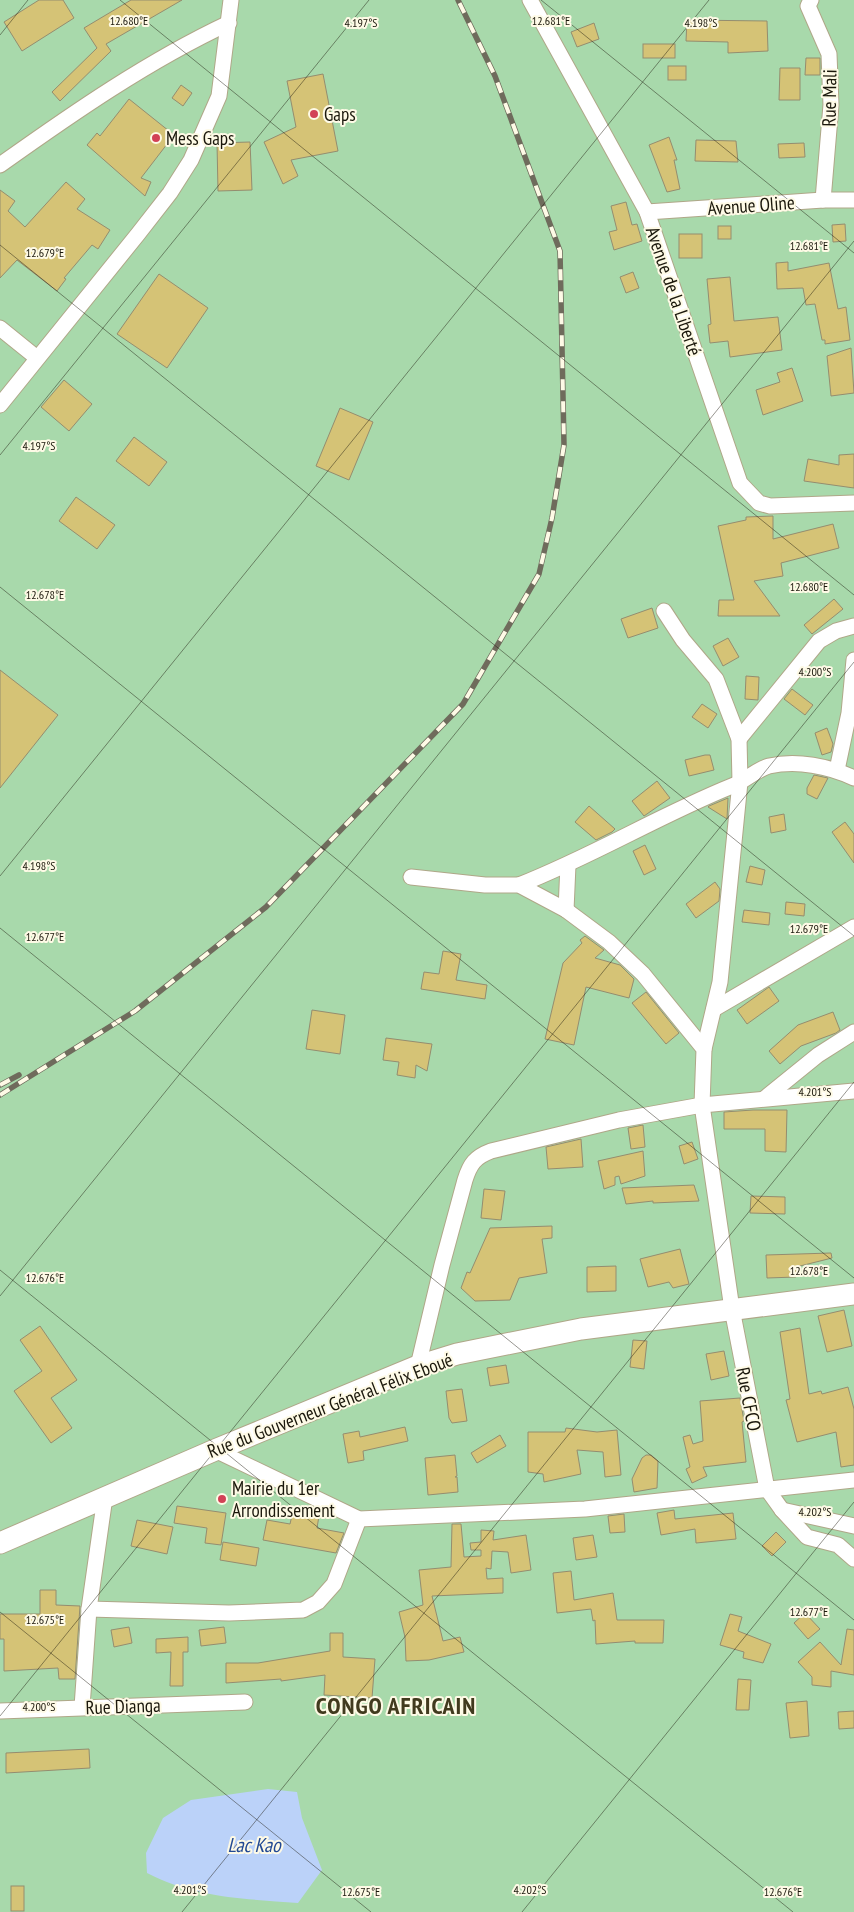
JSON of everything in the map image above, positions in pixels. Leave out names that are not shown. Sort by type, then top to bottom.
[{"type":"main road","name":"Rue du Gouverneur Général Félix Eboué","points":[[0,1543],[215,1450],[418,1366],[457,1354],[581,1329],[854,1294]]},
{"type":"street","points":[[0,405],[170,193],[191,160],[219,96],[231,0]]},
{"type":"street","name":"Avenue de la Liberté","points":[[530,0],[648,212],[740,483],[759,503],[770,506],[854,503]]},
{"type":"street","name":"Rue Mali","points":[[811,0],[808,6],[829,54],[830,105],[823,200]]},
{"type":"street","points":[[0,165],[67,118],[184,44],[229,23]]},
{"type":"street","name":"Avenue Oline","points":[[648,212],[823,200],[854,200]]},
{"type":"street","points":[[0,328],[37,358]]},
{"type":"street","name":"Rue CFCO","points":[[664,610],[683,640],[716,680],[739,739],[740,782],[720,982],[704,1049],[702,1105],[732,1309],[767,1489]]},
{"type":"street","points":[[739,739],[819,641],[836,631],[854,626]]},
{"type":"street","points":[[837,770],[849,713],[854,660]]},
{"type":"street","points":[[411,878],[485,885],[519,884],[568,865],[698,800],[740,782],[768,766],[796,764],[837,770],[854,778]]},
{"type":"street","points":[[566,910],[568,865]]},
{"type":"street","points":[[519,884],[566,910],[609,942],[644,974],[704,1049]]},
{"type":"street","points":[[714,1009],[854,927]]},
{"type":"street","points":[[765,1098],[818,1055],[854,1032]]},
{"type":"street","points":[[418,1366],[465,1180],[477,1156],[491,1150],[619,1120],[702,1105],[854,1091]]},
{"type":"street","points":[[215,1450],[359,1519],[585,1509],[854,1480]]},
{"type":"street","points":[[767,1489],[782,1510],[807,1537],[838,1545],[854,1559]]},
{"type":"street","points":[[82,1707],[89,1609],[105,1497]]},
{"type":"street","points":[[782,1510],[854,1526]]},
{"type":"street","points":[[89,1609],[229,1613],[303,1610],[318,1602],[334,1584],[359,1519]]},
{"type":"street","name":"Rue Dianga","points":[[0,1711],[245,1702]]},
{"type":"green space","points":[[0,0],[854,0],[854,1912],[0,1912]]},
{"type":"water","name":"Lac Kao","points":[[268,1789],[297,1792],[302,1818],[322,1870],[298,1903],[221,1896],[184,1888],[147,1873],[146,1853],[163,1818],[191,1800]]},
{"type":"building","points":[[39,0],[63,0],[74,18],[22,51],[4,22]]},
{"type":"building","points":[[131,0],[182,0],[106,44],[111,51],[60,101],[52,92],[97,48],[84,28]]},
{"type":"building","points":[[687,20],[767,21],[768,51],[728,53],[728,42],[686,41]]},
{"type":"building","points":[[594,23],[599,39],[577,47],[571,32]]},
{"type":"building","points":[[643,44],[675,44],[675,58],[643,58]]},
{"type":"building","points":[[806,58],[820,58],[820,75],[805,75]]},
{"type":"building","points":[[668,66],[686,66],[686,80],[668,80]]},
{"type":"building","points":[[780,68],[800,68],[800,100],[779,100]]},
{"type":"building","points":[[323,74],[338,151],[291,160],[298,176],[283,184],[264,142],[296,127],[287,81]]},
{"type":"building","points":[[181,85],[192,93],[183,106],[172,98]]},
{"type":"building","points":[[129,99],[174,135],[141,178],[151,182],[145,196],[87,145],[97,133],[100,136]]},
{"type":"building","points":[[669,137],[677,160],[674,160],[680,189],[667,192],[649,145]]},
{"type":"building","points":[[696,140],[736,141],[738,162],[695,161]]},
{"type":"building","points":[[250,142],[252,190],[218,191],[217,143]]},
{"type":"building","points":[[804,143],[805,157],[779,158],[778,144]]},
{"type":"building","points":[[66,182],[85,199],[77,209],[110,230],[98,249],[92,245],[64,278],[66,279],[57,291],[17,260],[0,278],[0,190],[15,201],[8,211],[25,227]]},
{"type":"building","points":[[626,202],[632,225],[637,224],[642,241],[614,250],[609,232],[617,230],[611,206]]},
{"type":"building","points":[[845,224],[846,241],[833,242],[832,225]]},
{"type":"building","points":[[718,226],[731,226],[731,239],[718,239]]},
{"type":"building","points":[[679,234],[702,234],[702,258],[679,258]]},
{"type":"building","points":[[788,262],[788,271],[829,263],[838,309],[846,307],[850,340],[825,344],[825,340],[822,340],[815,304],[806,305],[803,288],[777,289],[776,263]]},
{"type":"building","points":[[633,272],[639,288],[626,293],[620,277]]},
{"type":"building","points":[[159,274],[208,308],[167,368],[117,334]]},
{"type":"building","points":[[730,277],[734,321],[778,317],[782,350],[730,357],[728,341],[710,343],[708,325],[711,324],[707,279]]},
{"type":"building","points":[[851,348],[854,393],[831,396],[827,356]]},
{"type":"building","points":[[792,368],[803,401],[763,415],[756,390],[780,382],[777,373]]},
{"type":"building","points":[[64,380],[92,404],[69,431],[41,407]]},
{"type":"building","points":[[340,408],[373,422],[349,480],[316,466]]},
{"type":"building","points":[[134,437],[167,462],[149,486],[116,461]]},
{"type":"building","points":[[854,454],[854,488],[804,481],[808,459],[839,465],[839,455]]},
{"type":"building","points":[[76,497],[115,525],[97,549],[59,521]]},
{"type":"building","points":[[773,516],[773,539],[833,524],[839,548],[781,563],[783,576],[754,581],[780,616],[718,616],[719,600],[734,600],[718,526],[746,520],[746,517]]},
{"type":"building","points":[[834,599],[843,609],[812,634],[804,625]]},
{"type":"building","points":[[652,608],[658,628],[628,638],[621,619]]},
{"type":"building","points":[[728,638],[739,657],[723,666],[713,646]]},
{"type":"building","points":[[0,670],[58,715],[0,788]]},
{"type":"building","points":[[746,676],[759,677],[758,700],[745,699]]},
{"type":"building","points":[[792,689],[813,705],[805,715],[784,699]]},
{"type":"building","points":[[702,704],[717,714],[708,728],[692,717]]},
{"type":"building","points":[[827,728],[833,744],[831,752],[822,755],[815,733]]},
{"type":"building","points":[[710,755],[714,770],[689,776],[685,760]]},
{"type":"building","points":[[814,775],[828,778],[817,799],[807,794],[807,788]]},
{"type":"building","points":[[657,781],[670,798],[644,816],[632,801]]},
{"type":"building","points":[[728,798],[727,819],[708,807],[709,806]]},
{"type":"building","points":[[589,806],[615,829],[596,840],[575,822]]},
{"type":"building","points":[[784,814],[786,830],[771,833],[769,817]]},
{"type":"building","points":[[845,822],[854,834],[854,863],[832,832]]},
{"type":"building","points":[[645,845],[656,869],[644,875],[633,851]]},
{"type":"building","points":[[750,866],[765,870],[762,885],[746,882]]},
{"type":"building","points":[[715,882],[720,889],[719,901],[696,918],[686,904]]},
{"type":"building","points":[[786,902],[805,904],[804,916],[785,914]]},
{"type":"building","points":[[744,910],[770,913],[769,925],[742,922]]},
{"type":"building","points":[[585,936],[604,950],[595,958],[620,965],[634,979],[629,998],[586,987],[574,1045],[545,1039],[563,963],[582,943],[580,940]]},
{"type":"building","points":[[443,951],[461,954],[456,980],[487,985],[485,999],[421,989],[424,972],[439,974]]},
{"type":"building","points":[[769,987],[779,1001],[747,1024],[737,1010]]},
{"type":"building","points":[[646,992],[679,1033],[666,1044],[632,1003]]},
{"type":"building","points":[[312,1010],[345,1015],[340,1054],[306,1049]]},
{"type":"building","points":[[833,1012],[840,1030],[836,1033],[801,1046],[780,1064],[769,1051],[798,1025]]},
{"type":"building","points":[[386,1038],[432,1044],[427,1071],[416,1065],[415,1078],[397,1075],[399,1062],[383,1060]]},
{"type":"building","points":[[787,1110],[786,1152],[765,1151],[765,1129],[724,1129],[724,1112]]},
{"type":"building","points":[[643,1125],[645,1147],[631,1149],[628,1128]]},
{"type":"building","points":[[581,1139],[583,1167],[548,1169],[546,1147]]},
{"type":"building","points":[[692,1142],[698,1159],[684,1164],[679,1146]]},
{"type":"building","points":[[643,1151],[645,1176],[621,1184],[619,1176],[615,1177],[615,1185],[604,1189],[598,1161]]},
{"type":"building","points":[[694,1185],[699,1201],[653,1203],[653,1201],[626,1204],[622,1188]]},
{"type":"building","points":[[484,1189],[505,1191],[501,1220],[481,1218]]},
{"type":"building","points":[[751,1196],[785,1197],[785,1214],[750,1213]]},
{"type":"building","points":[[552,1226],[552,1238],[542,1239],[547,1273],[519,1278],[510,1300],[475,1301],[461,1288],[467,1272],[470,1273],[490,1228]]},
{"type":"building","points":[[680,1249],[689,1284],[673,1288],[669,1282],[648,1287],[640,1259]]},
{"type":"building","points":[[831,1253],[832,1258],[796,1267],[796,1277],[767,1278],[766,1255]]},
{"type":"building","points":[[616,1266],[616,1291],[587,1292],[587,1267]]},
{"type":"building","points":[[844,1310],[852,1346],[827,1352],[818,1316]]},
{"type":"building","points":[[40,1326],[77,1380],[51,1398],[72,1428],[51,1443],[14,1391],[42,1371],[20,1340]]},
{"type":"building","points":[[800,1328],[809,1394],[821,1391],[822,1394],[848,1387],[854,1409],[854,1465],[841,1467],[836,1432],[797,1442],[786,1400],[790,1399],[780,1332]]},
{"type":"building","points":[[633,1340],[647,1341],[644,1369],[630,1367]]},
{"type":"building","points":[[724,1351],[729,1376],[711,1380],[706,1354]]},
{"type":"building","points":[[506,1365],[509,1383],[490,1386],[487,1368]]},
{"type":"building","points":[[462,1389],[467,1421],[452,1423],[449,1418],[446,1391]]},
{"type":"building","points":[[740,1398],[744,1421],[742,1422],[746,1462],[703,1467],[707,1476],[692,1483],[686,1469],[690,1467],[683,1437],[690,1435],[693,1444],[703,1441],[700,1401]]},
{"type":"building","points":[[405,1427],[408,1441],[363,1451],[364,1460],[348,1463],[343,1434],[359,1431],[360,1437]]},
{"type":"building","points":[[566,1428],[597,1432],[617,1430],[621,1475],[605,1477],[603,1452],[577,1450],[581,1474],[544,1482],[543,1474],[528,1472],[528,1432],[565,1432]]},
{"type":"building","points":[[500,1435],[506,1446],[477,1463],[471,1453]]},
{"type":"building","points":[[455,1455],[457,1476],[455,1477],[457,1477],[458,1492],[428,1495],[425,1458]]},
{"type":"building","points":[[646,1455],[651,1455],[658,1461],[657,1488],[634,1492],[632,1479],[642,1458]]},
{"type":"building","points":[[177,1506],[226,1513],[221,1545],[205,1543],[207,1528],[174,1523]]},
{"type":"building","points":[[674,1510],[675,1519],[733,1513],[736,1539],[696,1543],[695,1529],[661,1535],[657,1513]]},
{"type":"building","points":[[293,1511],[319,1516],[317,1528],[344,1533],[336,1553],[263,1540],[267,1520],[290,1524]]},
{"type":"building","points":[[624,1514],[625,1532],[610,1533],[608,1516]]},
{"type":"building","points":[[137,1520],[173,1527],[167,1554],[131,1546]]},
{"type":"building","points":[[452,1524],[461,1524],[464,1557],[481,1556],[481,1550],[471,1550],[470,1543],[481,1542],[481,1530],[494,1531],[493,1540],[526,1535],[531,1570],[511,1573],[508,1552],[492,1551],[491,1569],[486,1568],[487,1579],[503,1578],[503,1593],[432,1596],[443,1641],[460,1637],[464,1652],[429,1660],[406,1661],[405,1637],[399,1612],[423,1605],[419,1570],[451,1567]]},
{"type":"building","points":[[776,1532],[786,1542],[772,1556],[762,1546]]},
{"type":"building","points":[[593,1535],[597,1557],[576,1560],[573,1538]]},
{"type":"building","points":[[223,1542],[259,1548],[256,1566],[220,1560]]},
{"type":"building","points":[[571,1571],[574,1600],[613,1593],[617,1620],[664,1620],[663,1643],[635,1643],[635,1641],[596,1644],[595,1620],[593,1621],[591,1609],[557,1613],[553,1573]]},
{"type":"building","points":[[40,1590],[56,1590],[56,1605],[80,1606],[75,1679],[59,1679],[58,1668],[4,1671],[4,1639],[0,1639],[0,1614],[40,1614]]},
{"type":"building","points":[[805,1613],[820,1629],[808,1639],[794,1623]]},
{"type":"building","points":[[730,1614],[742,1617],[738,1631],[771,1644],[763,1663],[743,1658],[744,1652],[720,1645]]},
{"type":"building","points":[[129,1627],[132,1643],[114,1647],[111,1630]]},
{"type":"building","points":[[224,1627],[226,1643],[201,1646],[199,1630]]},
{"type":"building","points":[[847,1629],[854,1630],[854,1675],[831,1671],[831,1687],[812,1685],[812,1677],[798,1662],[820,1642],[841,1665]]},
{"type":"building","points":[[330,1633],[343,1633],[343,1657],[375,1659],[372,1698],[324,1695],[325,1675],[281,1681],[281,1679],[226,1683],[226,1663],[258,1663],[330,1651]]},
{"type":"building","points":[[188,1637],[188,1652],[183,1652],[183,1686],[170,1686],[171,1652],[156,1653],[156,1639]]},
{"type":"building","points":[[738,1679],[751,1680],[749,1710],[736,1710]]},
{"type":"building","points":[[807,1701],[809,1736],[790,1738],[786,1703]]},
{"type":"building","points":[[854,1711],[854,1728],[839,1729],[838,1712]]},
{"type":"building","points":[[89,1749],[90,1768],[6,1773],[6,1753]]},
{"type":"building","points":[[11,1886],[24,1886],[24,1911],[11,1911]]},
{"type":"railway","points":[[0,1095],[135,1011],[266,907],[463,704],[539,574],[552,518],[564,445],[560,251],[495,76],[458,0]]},
{"type":"railway","points":[[0,1085],[19,1075]]},
{"type":"place","name":"Gaps","points":[[314,114]]},
{"type":"place","name":"Mess Gaps","points":[[156,138]]},
{"type":"place","name":"Mairie du 1er Arrondissement","points":[[222,1499]]},
{"type":"district","name":"CONGO AFRICAIN","points":[[396,1706]]}]
